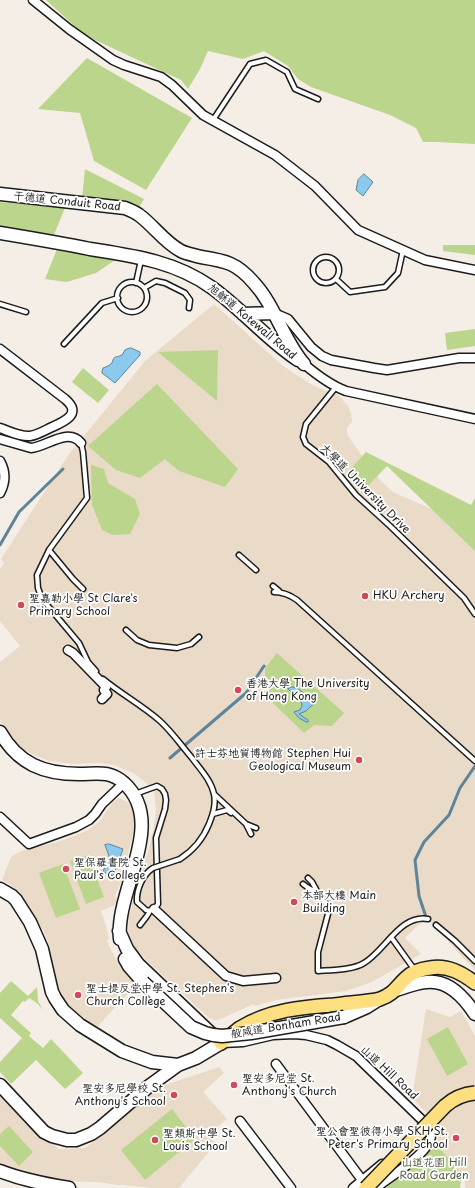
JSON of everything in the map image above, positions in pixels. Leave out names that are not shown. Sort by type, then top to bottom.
[{"type":"main road","name":"干德道 Conduit Road","points":[[0,194],[118,206],[125,208],[138,215],[178,249],[187,253],[227,262],[240,268],[259,288],[266,298],[294,350],[304,364]]},
{"type":"main road","name":"旭龢道 Kotewall Road","points":[[0,233],[142,258],[174,268],[201,281],[223,296],[285,352],[304,364]]},
{"type":"main road","points":[[243,314],[274,313]]},
{"type":"main road","points":[[264,334],[272,336],[281,333],[286,335]]},
{"type":"main road","name":"般咸道 Bonham Road","points":[[0,732],[7,744],[16,754],[23,760],[37,767],[68,773],[105,773],[116,776],[134,794],[141,812],[142,827],[139,846],[122,909],[119,931],[121,949],[130,966],[143,982],[191,1027],[204,1033],[222,1036],[258,1032],[344,1017],[368,1007],[379,999]]},
{"type":"main road","points":[[0,888],[16,900],[30,922],[42,949],[52,992],[69,1016],[80,1025],[122,1051],[152,1062],[178,1065]]},
{"type":"main road","name":"般咸道 Bonham Road","points":[[119,931],[127,949],[138,964],[221,1043]]},
{"type":"main road","points":[[396,990],[406,978],[415,972],[430,968],[443,967],[452,969],[475,983]]},
{"type":"main road","points":[[0,1085],[44,1132],[59,1139],[76,1140],[91,1134],[100,1128],[150,1086],[178,1065],[196,1058],[221,1043],[241,1028],[265,1016],[295,1008],[346,1004],[379,999],[396,990],[427,981],[447,986],[462,996],[475,1014]]},
{"type":"main road","points":[[364,1184],[445,1106],[458,1097],[475,1093]]},
{"type":"main road","points":[[0,1171],[18,1178],[69,1188]]},
{"type":"street","points":[[33,0],[69,29],[114,60],[124,65],[157,75],[166,81],[203,115],[275,155],[315,186],[358,230],[425,260],[475,270]]},
{"type":"street","points":[[274,313],[288,319],[311,347],[322,356],[332,360],[387,370],[459,358],[475,358]]},
{"type":"street","points":[[0,349],[68,401],[72,409],[71,415],[66,420],[32,436],[24,436],[0,428]]},
{"type":"street","name":"旭龢道 Kotewall Road","points":[[304,364],[323,380],[346,391],[475,419]]},
{"type":"street","points":[[0,438],[31,448],[37,447],[51,440],[64,437],[77,439],[81,443]]},
{"type":"street","points":[[0,461],[5,476],[4,485],[0,493]]},
{"type":"street","points":[[68,650],[73,653],[106,687],[104,690],[107,694],[102,699]]},
{"type":"street","points":[[0,817],[29,844],[76,828],[90,820],[102,804],[124,783]]},
{"type":"street","points":[[150,910],[226,976],[243,981],[276,978]]},
{"type":"street","name":"山道 Hill Road","points":[[221,1043],[243,1042],[273,1035],[294,1034],[327,1040],[337,1044],[356,1056],[430,1128],[431,1136],[429,1142],[419,1156],[376,1188]]},
{"type":"street","points":[[276,1064],[364,1184],[370,1188]]},
{"type":"street","points":[[240,1121],[291,1188]]},
{"type":"street","points":[[353,1188],[364,1184],[399,1150]]},
{"type":"lane","points":[[213,120],[250,64],[266,60],[288,72],[295,89],[318,99]]},
{"type":"lane","points":[[336,279],[350,292],[385,287],[398,274],[403,250]]},
{"type":"lane","points":[[326,256],[334,260],[339,267],[338,276],[336,279],[328,283],[323,283],[316,279],[312,271],[315,262],[326,256]]},
{"type":"lane","points":[[136,283],[142,258]]},
{"type":"lane","points":[[144,288],[156,281],[166,283],[185,293],[190,300],[189,308]]},
{"type":"lane","points":[[127,283],[136,283],[144,288],[147,296],[142,308],[133,312],[124,309],[118,298],[120,289],[123,286],[127,283]]},
{"type":"lane","points":[[64,344],[102,303],[118,298]]},
{"type":"lane","points":[[0,304],[26,312]]},
{"type":"lane","name":"大學道 University Drive","points":[[336,387],[306,424],[303,437],[306,444],[318,452],[356,495],[464,598],[475,614]]},
{"type":"lane","points":[[81,443],[87,498],[49,550],[37,575],[38,588],[42,599],[79,643],[88,662],[100,677],[132,699],[169,730],[204,772],[214,794],[215,803],[213,814],[204,837],[189,853],[180,859],[153,868],[145,875],[136,898],[137,902],[150,910]]},
{"type":"lane","points":[[49,550],[83,589]]},
{"type":"lane","points":[[239,555],[256,570]]},
{"type":"lane","points":[[273,586],[280,592]]},
{"type":"lane","points":[[274,592],[289,594],[297,600],[475,762]]},
{"type":"lane","points":[[126,630],[137,640],[149,645],[177,648],[191,644],[199,638]]},
{"type":"lane","points":[[134,794],[157,786],[162,789],[166,800],[165,809],[156,838],[158,871],[157,906],[150,910],[140,925]]},
{"type":"lane","points":[[214,794],[246,824],[256,828]]},
{"type":"lane","points":[[213,814],[227,810],[235,815]]},
{"type":"lane","points":[[246,824],[251,834]]},
{"type":"lane","points":[[308,878],[312,882],[318,894]]},
{"type":"lane","points":[[303,884],[318,894],[326,902],[329,910],[318,952],[318,971],[359,966],[370,959],[405,925],[413,920],[421,918],[428,919]]},
{"type":"lane","points":[[436,925],[475,960]]},
{"type":"lane","points":[[391,937],[415,972]]},
{"type":"shaded area","name":"香港大學 The University of Hong Kong","points":[[214,304],[283,366],[314,386],[338,395],[348,406],[351,413],[352,422],[347,427],[348,436],[382,482],[393,492],[475,528],[475,970],[435,926],[428,921],[418,925],[405,938],[421,954],[372,982],[346,991],[276,1000],[255,1006],[254,1004],[218,1020],[208,1017],[142,956],[128,940],[129,916],[154,826],[156,808],[154,791],[135,774],[114,765],[99,763],[74,764],[49,761],[25,751],[8,735],[0,719],[0,662],[20,646],[0,621],[0,569],[4,563],[1,559],[69,454],[145,361]]},
{"type":"shaded area","name":"聖保羅書院 St. Paul's College","points":[[119,798],[128,802],[134,812],[134,830],[120,885],[115,896],[117,900],[113,906],[101,911],[106,926],[109,939],[107,940],[110,948],[117,961],[136,985],[97,1027],[66,1005],[57,991],[53,978],[50,948],[43,929],[41,929],[32,912],[18,892],[2,880],[11,857],[21,851],[61,841],[86,831],[99,822],[113,802]]},
{"type":"shaded area","points":[[426,1009],[450,1017],[461,1011],[475,1036],[475,1090],[430,1116],[412,1098]]},
{"type":"shaded area","name":"聖類斯中學 St. Louis School","points":[[219,1067],[224,1073],[203,1092],[227,1119],[208,1135],[216,1143],[179,1188],[152,1188],[99,1182],[48,1181],[24,1174],[0,1164],[0,1096],[8,1095],[58,1149],[85,1148],[159,1087]]},
{"type":"shaded area","name":"聖公會聖彼得小學 SKH St. Peter's Primary School","points":[[475,1098],[475,1188],[466,1188],[462,1173],[456,1168],[436,1143],[439,1132],[437,1116],[451,1104]]},
{"type":"green space","points":[[46,0],[475,0],[475,144],[423,142],[416,128],[390,115],[311,87],[298,79],[288,66],[264,51],[243,59],[208,51],[200,69],[188,89],[181,80],[95,40],[80,31]]},
{"type":"green space","points":[[87,58],[192,118],[146,190],[94,161],[80,113],[38,109]]},
{"type":"green space","points":[[85,169],[144,199],[138,209],[82,198]]},
{"type":"green space","points":[[0,202],[65,208],[53,237],[0,229]]},
{"type":"green space","points":[[443,245],[475,245],[475,255],[443,251]]},
{"type":"green space","points":[[57,249],[115,260],[96,273],[67,282],[45,279]]},
{"type":"green space","points":[[475,329],[475,346],[447,350],[445,333]]},
{"type":"green space","points":[[218,350],[217,401],[158,352]]},
{"type":"green space","points":[[83,368],[109,390],[98,403],[72,382]]},
{"type":"green space","points":[[157,384],[238,469],[225,487],[179,471],[165,459],[140,478],[116,470],[88,446]]},
{"type":"green space","points":[[366,452],[471,505],[475,498],[475,551],[387,466],[364,490],[348,472]]},
{"type":"green space","points":[[91,465],[104,469],[108,483],[135,499],[140,514],[130,534],[113,535],[102,530],[92,505]]},
{"type":"green space","points":[[277,653],[344,713],[332,726],[314,725],[304,733],[273,703],[267,693],[265,668]]},
{"type":"green space","points":[[88,855],[104,897],[86,904],[70,861]]},
{"type":"green space","points":[[63,864],[80,909],[56,918],[39,873]]},
{"type":"green space","points":[[11,981],[28,996],[37,987],[38,1001],[43,1010],[37,1003],[29,998],[25,1002],[23,1001],[11,1015],[31,1033],[29,1036],[43,1048],[51,1039],[83,1073],[65,1089],[36,1060],[11,1084],[0,1072],[0,1062],[22,1038],[0,1018],[0,993]]},
{"type":"green space","points":[[448,1027],[468,1064],[447,1076],[427,1039]]},
{"type":"green space","points":[[172,1109],[195,1139],[145,1180],[121,1150]]},
{"type":"green space","points":[[9,1126],[33,1152],[19,1166],[0,1146],[0,1134]]},
{"type":"green space","name":"山道花園 Hill Road Garden","points":[[436,1143],[456,1168],[462,1173],[460,1188],[386,1188],[409,1169]]},
{"type":"water","points":[[364,174],[373,182],[363,196],[356,190],[358,180]]},
{"type":"water","points":[[131,348],[140,352],[140,355],[115,383],[102,373],[103,368],[112,363],[114,358],[122,355],[125,350]]},
{"type":"water","points":[[292,687],[297,688],[315,702],[306,711],[299,714],[308,720],[308,722],[299,718],[294,712],[300,710],[302,706],[301,701],[288,689]]},
{"type":"water","points":[[109,844],[123,849],[113,876],[103,872],[109,856],[105,845]]},
{"type":"waterway","points":[[0,545],[19,512],[63,469]]},
{"type":"waterway","points":[[170,758],[246,693],[264,666]]},
{"type":"waterway","points":[[426,917],[419,896],[415,860],[424,842],[449,815],[460,788],[475,766]]},
{"type":"place","name":"HKU Archery","points":[[365,596]]},
{"type":"place","name":"聖嘉勒小學 St Clare's Primary School","points":[[21,605]]},
{"type":"place","name":"香港大學 The University of Hong Kong","points":[[238,690]]},
{"type":"place","name":"許士芬地質博物館 Stephen Hui Geological Museum","points":[[359,760]]},
{"type":"place","name":"聖保羅書院 St. Paul's College","points":[[66,869]]},
{"type":"place","name":"本部大樓 Main Building","points":[[294,902]]},
{"type":"place","name":"聖士提反堂中學 St. Stephen's Church College","points":[[78,995]]},
{"type":"place","name":"聖安多尼堂 St. Anthony's Church","points":[[234,1085]]},
{"type":"place","name":"聖安多尼學校 St. Anthony's School","points":[[174,1095]]},
{"type":"place","name":"聖公會聖彼得小學 SKH St. Peter's Primary School","points":[[456,1138]]},
{"type":"place","name":"聖類斯中學 St. Louis School","points":[[155,1140]]}]
